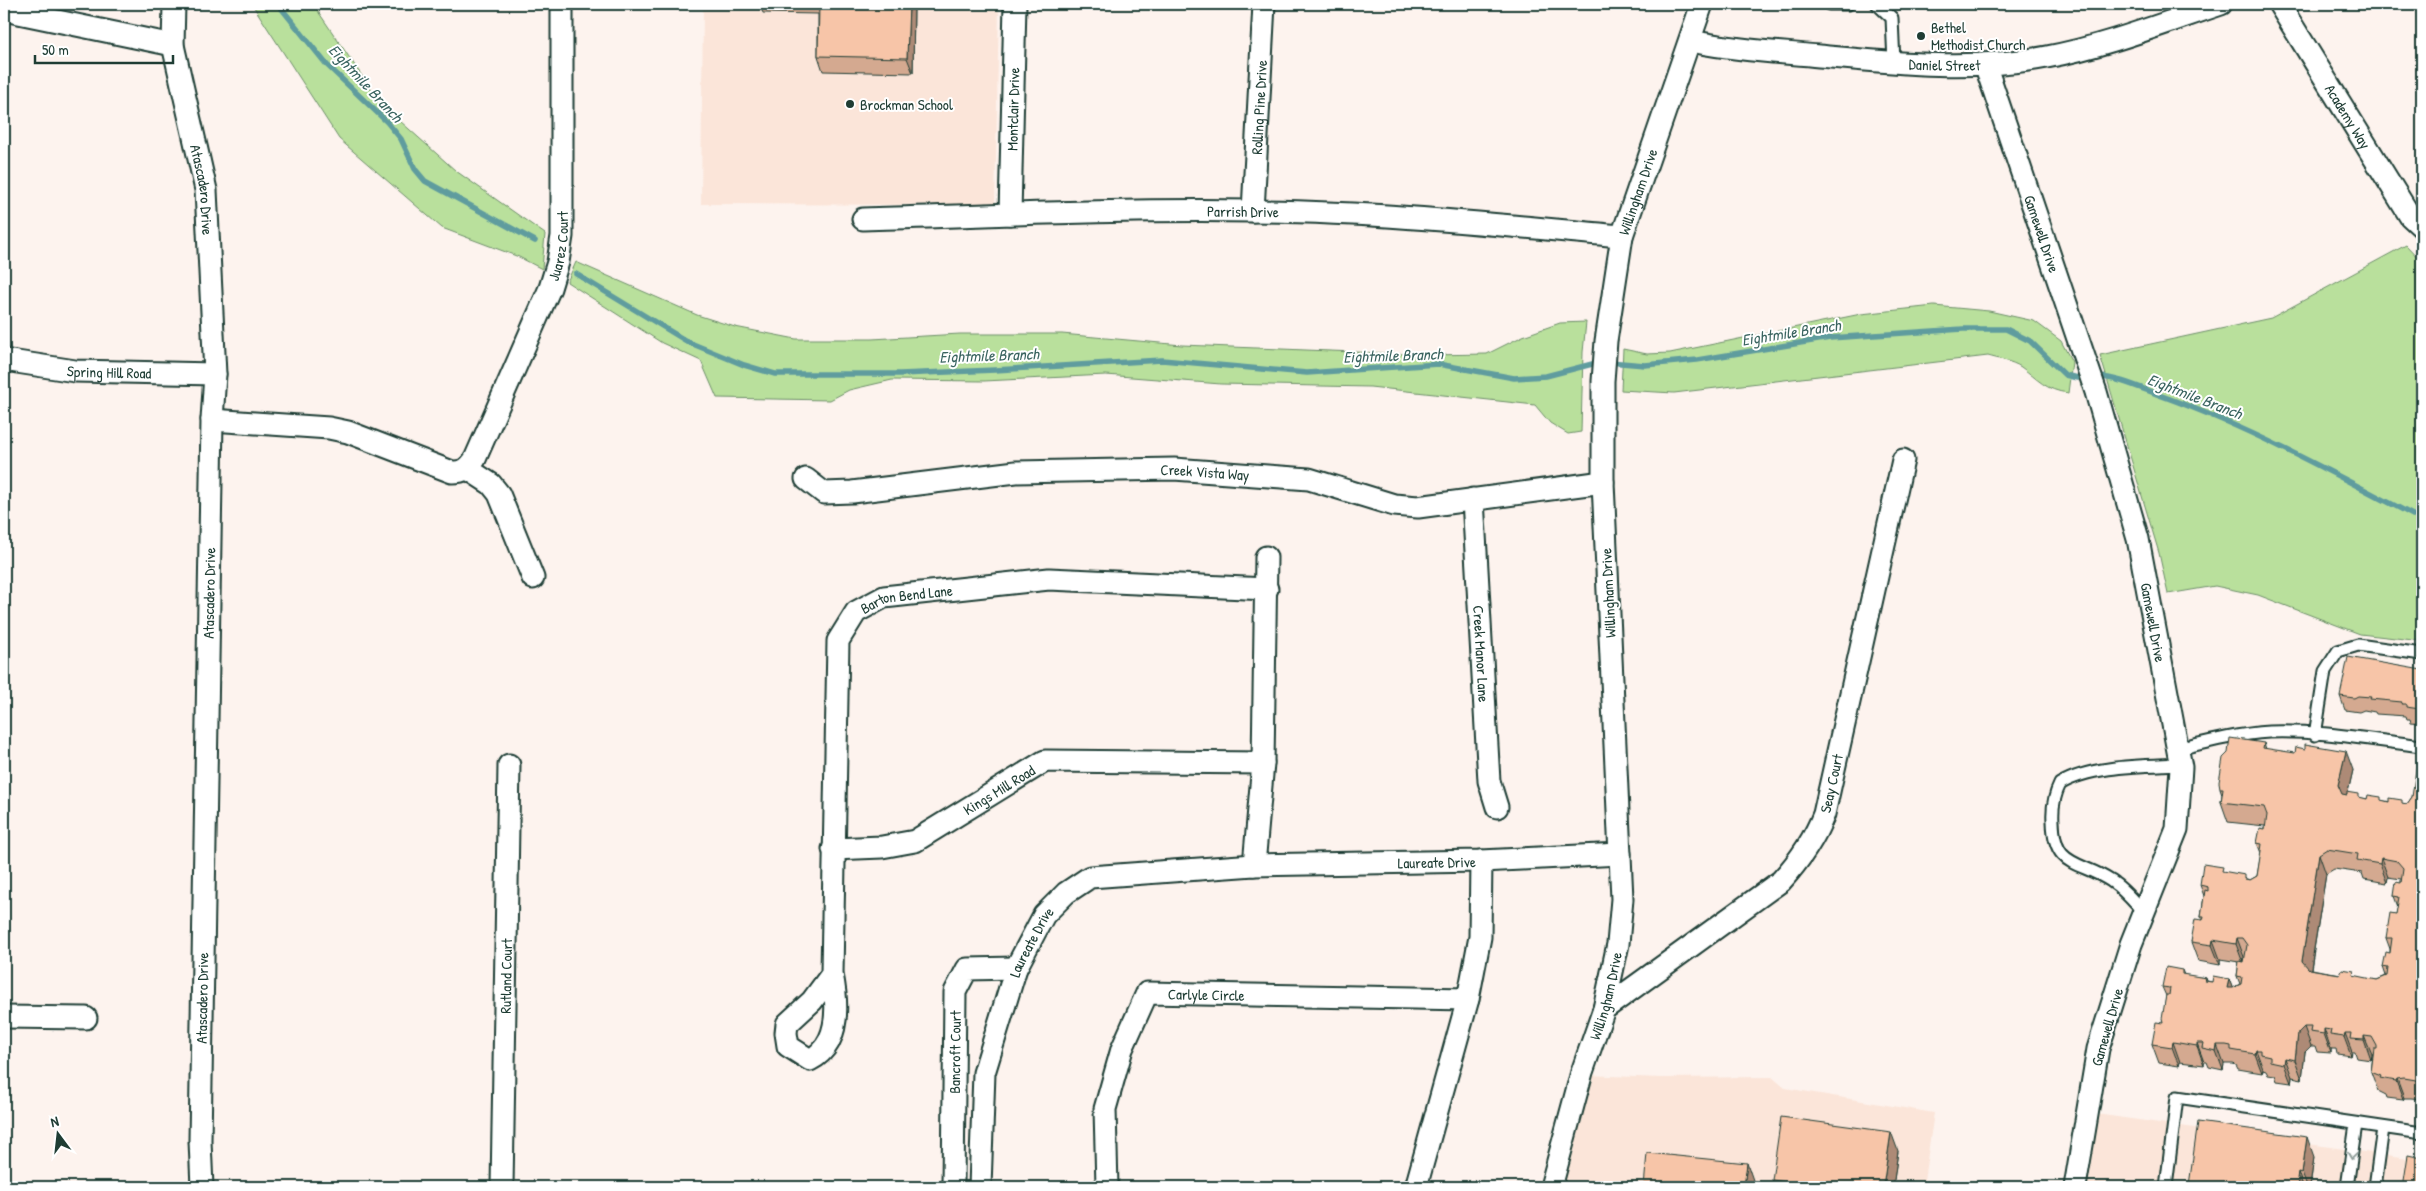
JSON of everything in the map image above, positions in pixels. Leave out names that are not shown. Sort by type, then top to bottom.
[{"type":"street","name":"Atascadero Drive","points":[[174,4],[173,45],[206,190],[215,374],[212,420],[200,1131],[202,1187]]},
{"type":"street","name":"Juarez Court","points":[[468,469],[475,459],[546,298],[558,262],[562,226],[562,4]]},
{"type":"street","name":"Montclair Drive","points":[[1010,214],[1015,4]]},
{"type":"street","name":"Rolling Pine Drive","points":[[1253,211],[1264,4]]},
{"type":"street","name":"Willingham Drive","points":[[1551,1187],[1582,1072],[1604,1009],[1618,944],[1622,899],[1603,482],[1603,381],[1606,341],[1622,236],[1691,41],[1702,4]]},
{"type":"street","name":"Daniel Street","points":[[1691,41],[1721,47],[1894,63],[1985,64],[2046,57],[2092,46],[2221,4]]},
{"type":"street","name":"Academy Way","points":[[2279,4],[2410,216],[2422,227]]},
{"type":"street","points":[[4,10],[173,45]]},
{"type":"street","name":"Gamewell Drive","points":[[1985,64],[2096,392],[2138,540],[2179,757],[2177,830],[2132,944],[2098,1049],[2075,1187]]},
{"type":"street","name":"Parrish Drive","points":[[863,219],[1010,214],[1253,211],[1417,217],[1622,236]]},
{"type":"street","name":"Spring Hill Road","points":[[4,360],[75,371],[215,374]]},
{"type":"street","points":[[212,420],[329,428],[348,432],[452,472],[461,472],[468,469],[491,484],[499,494],[533,578]]},
{"type":"street","name":"Seay Court","points":[[1604,1009],[1781,881],[1815,838],[1824,814],[1903,460]]},
{"type":"street","name":"Creek Vista Way","points":[[806,479],[824,493],[852,492],[1016,472],[1174,469],[1308,479],[1394,505],[1410,506],[1603,482]]},
{"type":"street","name":"Creek Manor Lane","points":[[1473,499],[1489,781],[1496,807]]},
{"type":"street","points":[[1254,865],[1263,763],[1266,557]]},
{"type":"street","name":"Barton Bend Lane","points":[[832,974],[838,641],[856,612],[884,597],[1049,579],[1267,589]]},
{"type":"street","name":"Kings Mill Road","points":[[833,848],[882,847],[915,841],[1045,761],[1263,763]]},
{"type":"street","name":"Rutland Court","points":[[502,1187],[509,765]]},
{"type":"street","name":"Laureate Drive","points":[[980,1187],[984,1073],[1016,968],[1044,915],[1066,893],[1090,877],[1254,865],[1481,862],[1620,854]]},
{"type":"street","points":[[1416,1187],[1468,999],[1480,937],[1481,862]]},
{"type":"street","name":"Bancroft Court","points":[[954,1187],[955,992],[967,969],[1016,968]]},
{"type":"street","name":"Carlyle Circle","points":[[1107,1187],[1106,1109],[1122,1049],[1147,993],[1468,999]]},
{"type":"street","points":[[4,1017],[86,1018]]},
{"type":"lane","points":[[1829,4],[1848,4]]},
{"type":"lane","points":[[1877,4],[1892,18],[1894,63]]},
{"type":"lane","points":[[2315,735],[2325,671],[2338,651],[2358,645],[2422,654]]},
{"type":"lane","points":[[2144,913],[2111,881],[2060,854],[2053,834],[2055,794],[2060,784],[2082,775],[2179,757],[2218,740],[2269,732],[2422,746]]},
{"type":"lane","points":[[2166,1187],[2177,1097],[2422,1134]]},
{"type":"lane","points":[[2347,1187],[2356,1124]]},
{"type":"lane","points":[[2375,1187],[2383,1128]]},
{"type":"shaded area","name":"Brockman School","points":[[703,4],[999,4],[995,205],[701,204]]},
{"type":"shaded area","points":[[1586,1075],[1661,1078],[1772,1077],[1785,1088],[1934,1113],[1923,1187],[1558,1187]]},
{"type":"shaded area","points":[[2096,1114],[2422,1160],[2422,1187],[2084,1187]]},
{"type":"green space","points":[[252,4],[313,4],[381,104],[456,171],[545,234],[542,269],[519,257],[442,228],[339,139]]},
{"type":"green space","points":[[2406,245],[2422,262],[2422,641],[2360,634],[2258,595],[2215,586],[2168,594],[2159,553],[2100,355],[2271,318]]},
{"type":"green space","points":[[576,262],[697,315],[735,327],[796,339],[872,339],[960,334],[1062,334],[1182,345],[1429,355],[1487,354],[1523,336],[1560,323],[1586,322],[1583,352],[1581,432],[1568,434],[1550,423],[1535,405],[1370,387],[1221,384],[1106,375],[984,381],[892,380],[849,390],[830,400],[717,398],[701,361],[662,343],[567,282]]},
{"type":"green space","points":[[1934,306],[1989,311],[2034,321],[2061,341],[2072,362],[2068,393],[2048,387],[2017,365],[1988,356],[1674,393],[1621,390],[1623,349],[1647,354],[1670,353],[1861,314]]},
{"type":"building","points":[[819,4],[909,4],[907,58],[818,56]]},
{"type":"building","points":[[2348,657],[2422,670],[2420,709],[2406,707],[2406,704],[2401,704],[2402,702],[2370,699],[2371,697],[2358,696],[2354,698],[2340,696]]},
{"type":"building","points":[[2230,738],[2264,743],[2263,748],[2295,753],[2296,747],[2305,749],[2305,744],[2346,751],[2338,785],[2342,794],[2347,795],[2347,792],[2359,794],[2359,797],[2367,799],[2368,795],[2381,797],[2381,800],[2389,802],[2389,798],[2402,800],[2402,803],[2407,804],[2412,797],[2417,763],[2422,764],[2422,1081],[2404,1078],[2397,1079],[2396,1081],[2380,1078],[2381,1076],[2371,1072],[2374,1049],[2377,1049],[2372,1037],[2364,1036],[2364,1040],[2350,1039],[2351,1033],[2345,1033],[2344,1037],[2330,1035],[2331,1030],[2324,1029],[2324,1034],[2310,1032],[2311,1027],[2304,1027],[2298,1033],[2295,1060],[2285,1058],[2284,1064],[2270,1061],[2270,1056],[2261,1054],[2261,1050],[2256,1050],[2255,1054],[2231,1050],[2231,1046],[2226,1045],[2217,1045],[2216,1051],[2202,1048],[2203,1043],[2197,1043],[2197,1046],[2173,1042],[2172,1047],[2152,1044],[2156,1022],[2163,1023],[2166,995],[2169,995],[2170,988],[2162,987],[2166,967],[2182,970],[2182,974],[2206,978],[2205,981],[2212,982],[2213,976],[2229,979],[2227,988],[2241,984],[2242,977],[2237,976],[2239,961],[2244,962],[2247,945],[2242,938],[2237,938],[2236,944],[2213,940],[2212,945],[2191,942],[2195,919],[2203,920],[2204,916],[2201,916],[2205,890],[2208,891],[2208,887],[2200,885],[2203,864],[2223,867],[2222,871],[2245,875],[2245,879],[2250,880],[2257,876],[2262,844],[2257,843],[2260,828],[2265,829],[2267,815],[2264,807],[2221,802],[2223,788],[2220,788],[2219,782],[2223,758],[2228,753]],"holes":[[[2327,849],[2358,854],[2357,860],[2380,864],[2381,858],[2397,861],[2403,868],[2401,883],[2396,882],[2394,896],[2399,897],[2396,914],[2390,913],[2386,938],[2392,938],[2390,953],[2386,952],[2383,967],[2388,968],[2387,976],[2377,980],[2353,975],[2354,971],[2342,969],[2340,974],[2309,969],[2302,961],[2319,854]]]},
{"type":"building","points":[[1781,1117],[1891,1132],[1883,1187],[1826,1187],[1772,1180]]},
{"type":"building","points":[[2198,1122],[2307,1137],[2302,1173],[2298,1172],[2298,1187],[2205,1187],[2189,1185]]},
{"type":"building","points":[[1647,1153],[1747,1163],[1744,1187],[1644,1187]]},
{"type":"building","points":[[2408,1155],[2422,1158],[2422,1187],[2403,1187]]},
{"type":"waterway","name":"Eightmile Branch","points":[[278,4],[327,65],[387,122],[401,139],[415,169],[425,181],[535,241]]},
{"type":"waterway","name":"Eightmile Branch","points":[[576,274],[688,342],[744,365],[775,374],[900,374],[1162,360],[1307,373],[1438,364],[1514,378],[1546,376],[1600,362]]},
{"type":"waterway","name":"Eightmile Branch","points":[[1609,362],[1645,365],[1697,360],[1830,338],[1963,329],[2006,329],[2030,341],[2065,375],[2077,378],[2087,377]]},
{"type":"waterway","name":"Eightmile Branch","points":[[2097,377],[2130,384],[2229,423],[2294,453],[2422,520]]},
{"type":"place","name":"Bethel Methodist Church","points":[[1921,36]]},
{"type":"place","name":"Brockman School","points":[[850,104]]}]
